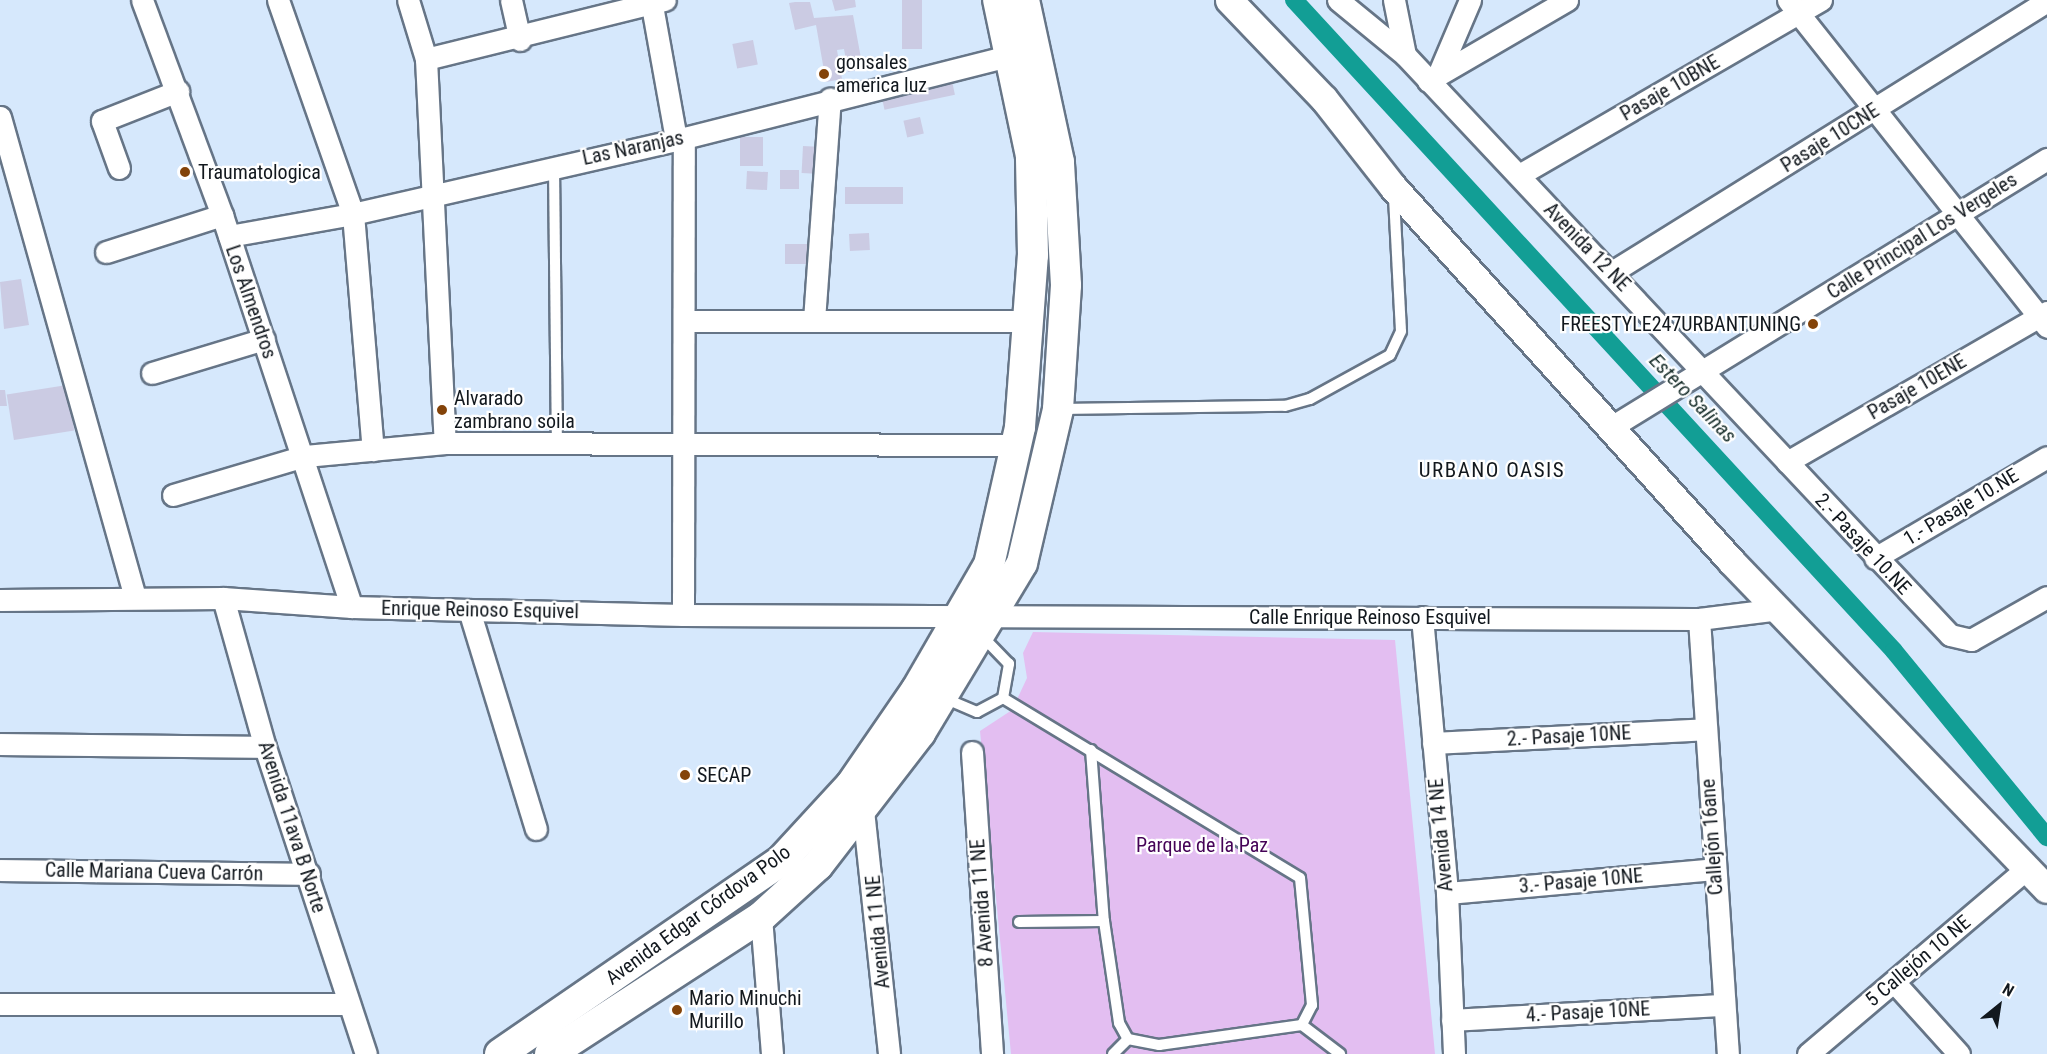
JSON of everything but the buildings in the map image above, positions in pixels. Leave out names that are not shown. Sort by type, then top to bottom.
[{"type":"main road","name":"Avenida Edgar Córdova Polo","points":[[500,1054],[782,860],[851,785],[1022,563],[1058,409],[1066,285],[1059,162],[1023,52],[998,0]]},
{"type":"main road","name":"Avenida Edgar Córdova Polo","points":[[550,1054],[761,917],[818,865],[863,810],[944,698],[978,621],[1017,446],[1030,321],[1031,156],[1023,52],[1024,0]]},
{"type":"street","name":"Los Almendros","points":[[142,0],[178,91],[222,215],[304,456],[352,607]]},
{"type":"street","points":[[278,0],[353,214],[373,450]]},
{"type":"street","points":[[408,0],[426,59],[445,443]]},
{"type":"street","points":[[511,0],[520,40]]},
{"type":"street","points":[[1229,0],[1324,99],[1393,187],[1623,418],[1779,609],[2047,889]]},
{"type":"street","points":[[1338,0],[1405,55]]},
{"type":"street","points":[[1394,0],[1405,55]]},
{"type":"street","points":[[1433,78],[1470,0]]},
{"type":"street","points":[[1433,78],[1567,0]]},
{"type":"street","name":"Pasaje 10BNE","points":[[1519,175],[1794,7],[1821,0]]},
{"type":"street","points":[[426,59],[520,40],[656,1],[680,139],[685,321],[680,444],[683,615]]},
{"type":"street","name":"Pasaje 10CNE","points":[[1612,272],[2047,2]]},
{"type":"street","points":[[1794,7],[2044,318]]},
{"type":"street","name":"Las Naranjas","points":[[229,236],[353,214],[432,193],[680,139],[830,99],[1023,52]]},
{"type":"street","name":"Avenida 12 NE","points":[[1405,55],[1433,78],[1519,175],[1612,272],[1695,375]]},
{"type":"street","points":[[119,168],[102,121],[178,91]]},
{"type":"street","points":[[814,320],[830,99]]},
{"type":"street","points":[[0,117],[135,597]]},
{"type":"street","name":"Calle Principal Los Vergeles","points":[[1623,418],[2047,159]]},
{"type":"street","points":[[106,252],[222,215]]},
{"type":"street","name":"Pasaje 10ENE","points":[[1787,462],[2044,318]]},
{"type":"street","points":[[685,321],[1030,321]]},
{"type":"street","points":[[152,373],[264,339]]},
{"type":"street","name":"2.- Pasaje 10.NE","points":[[1695,375],[1787,462],[1950,635],[1971,640],[2047,597]]},
{"type":"street","points":[[173,495],[304,456],[445,443],[1017,446]]},
{"type":"street","name":"1.- Pasaje 10.NE","points":[[1875,558],[2047,457]]},
{"type":"street","name":"Enrique Reinoso Esquivel","points":[[0,600],[223,598],[352,607],[978,621]]},
{"type":"street","name":"Avenida 11ava B Norte","points":[[223,598],[265,747],[309,874],[366,1054]]},
{"type":"street","name":"Calle Enrique Reinoso Esquivel","points":[[978,621],[1422,617],[1699,619],[1779,609]]},
{"type":"street","points":[[469,610],[536,829]]},
{"type":"street","name":"Avenida 14 NE","points":[[1422,617],[1447,893],[1454,1054]]},
{"type":"street","name":"Callejón 16ane","points":[[1699,619],[1728,1054]]},
{"type":"street","name":"2.- Pasaje 10NE","points":[[1433,743],[1705,729]]},
{"type":"street","points":[[0,744],[265,747]]},
{"type":"street","name":"8 Avenida 11 NE","points":[[972,752],[992,1054]]},
{"type":"street","name":"Avenida 11 NE","points":[[863,810],[889,1054]]},
{"type":"street","name":"5 Callejón 10 NE","points":[[1808,1054],[2028,868]]},
{"type":"street","name":"3.- Pasaje 10NE","points":[[1447,893],[1715,869]]},
{"type":"street","name":"Calle Mariana Cueva Carrón","points":[[0,870],[309,874]]},
{"type":"street","points":[[761,917],[772,1054]]},
{"type":"street","points":[[1894,982],[1959,1054]]},
{"type":"street","points":[[0,1004],[349,1004]]},
{"type":"street","name":"4.- Pasaje 10NE","points":[[1452,1020],[1724,1005]]},
{"type":"lane","points":[[554,166],[557,444]]},
{"type":"lane","points":[[1058,409],[1285,406],[1310,399],[1390,355],[1401,331],[1393,187]]},
{"type":"lane","points":[[978,621],[1009,664],[1003,698]]},
{"type":"lane","points":[[944,698],[977,712],[1003,698]]},
{"type":"lane","points":[[1003,698],[1300,878],[1312,1005],[1302,1025]]},
{"type":"lane","points":[[1091,750],[1104,921],[1119,1023],[1128,1039],[1159,1045],[1302,1025],[1330,1041],[1340,1054]]},
{"type":"lane","points":[[1019,922],[1104,921]]},
{"type":"lane","points":[[1113,1054],[1128,1039]]},
{"type":"green space","name":"Parque de la Paz","points":[[1033,632],[1395,640],[1435,1054],[1011,1054],[980,731],[1012,710],[1027,678],[1023,653]]},
{"type":"waterway","name":"Estero Salinas","points":[[1294,0],[1894,651],[2047,837]]},
{"type":"place","name":"gonsales america luz","points":[[824,74]]},
{"type":"place","name":"Traumatologica","points":[[185,172]]},
{"type":"place","name":"FREESTYLE247URBANTUNING","points":[[1813,324]]},
{"type":"place","name":"Alvarado zambrano soila","points":[[442,410]]},
{"type":"place","name":"SECAP","points":[[685,775]]},
{"type":"place","name":"Mario Minuchi Murillo","points":[[677,1010]]},
{"type":"district","name":"URBANO OASIS","points":[[1492,470]]}]
